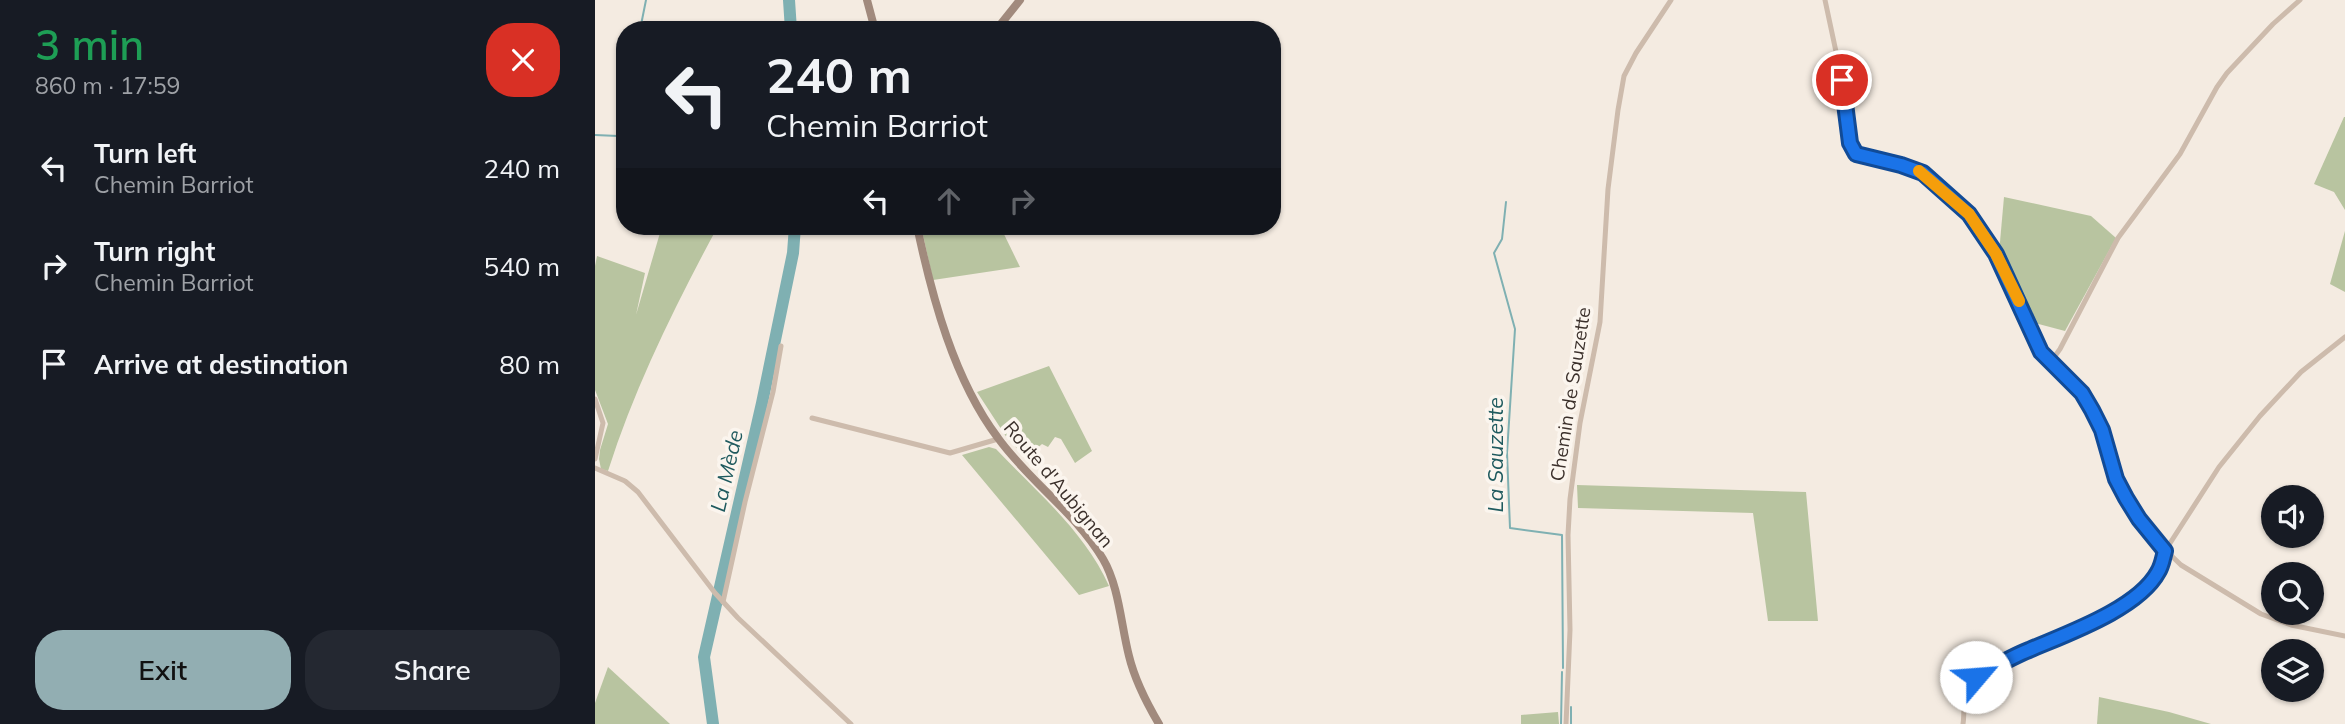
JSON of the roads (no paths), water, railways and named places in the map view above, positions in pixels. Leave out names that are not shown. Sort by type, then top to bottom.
[{"type":"street","points":[[867,0],[873,21]]},
{"type":"street","points":[[1003,21],[1020,0]]},
{"type":"street","name":"Chemin de Sauzette","points":[[1566,724],[1570,630],[1570,499],[1580,424],[1600,322],[1608,189],[1618,110],[1624,76],[1671,0]]},
{"type":"street","points":[[1825,0],[1845,94],[1850,143],[1854,151],[1859,156],[1923,173],[1969,214],[1996,254],[2041,352],[2082,393],[2092,410],[2102,430],[2116,479],[2139,519],[2165,551],[2181,565],[2261,614],[2291,625],[2345,636]]},
{"type":"street","points":[[2050,363],[2060,349],[2117,238],[2180,154],[2217,87],[2273,24],[2300,0]]},
{"type":"street","name":"Route d'Aubignan","points":[[919,235],[930,288],[966,385],[998,439],[1074,521],[1104,561],[1134,675],[1159,724]]},
{"type":"street","points":[[1963,724],[1965,694],[1968,685],[1976,677],[2026,651],[2097,620],[2134,598],[2149,584],[2159,571],[2165,551],[2220,467],[2260,416],[2301,372],[2345,337]]},
{"type":"street","points":[[722,601],[744,502],[773,393],[781,346]]},
{"type":"street","points":[[595,399],[603,423],[595,459]]},
{"type":"street","points":[[812,418],[950,453],[998,439]]},
{"type":"street","points":[[595,468],[625,481],[638,492],[722,601],[851,724]]},
{"type":"waterway","points":[[642,21],[646,0]]},
{"type":"waterway","name":"La Mède","points":[[789,0],[790,21]]},
{"type":"waterway","points":[[595,135],[616,136]]},
{"type":"waterway","name":"La Sauzette","points":[[1506,202],[1502,239],[1494,253],[1515,329],[1507,453],[1510,528],[1562,535],[1563,668]]},
{"type":"waterway","name":"La Mède","points":[[713,724],[704,657],[762,403],[794,235]]},
{"type":"waterway","name":"La Sauzette","points":[[1561,724],[1562,672]]},
{"type":"waterway","name":"La Sauzette","points":[[1571,707],[1571,724]]}]
